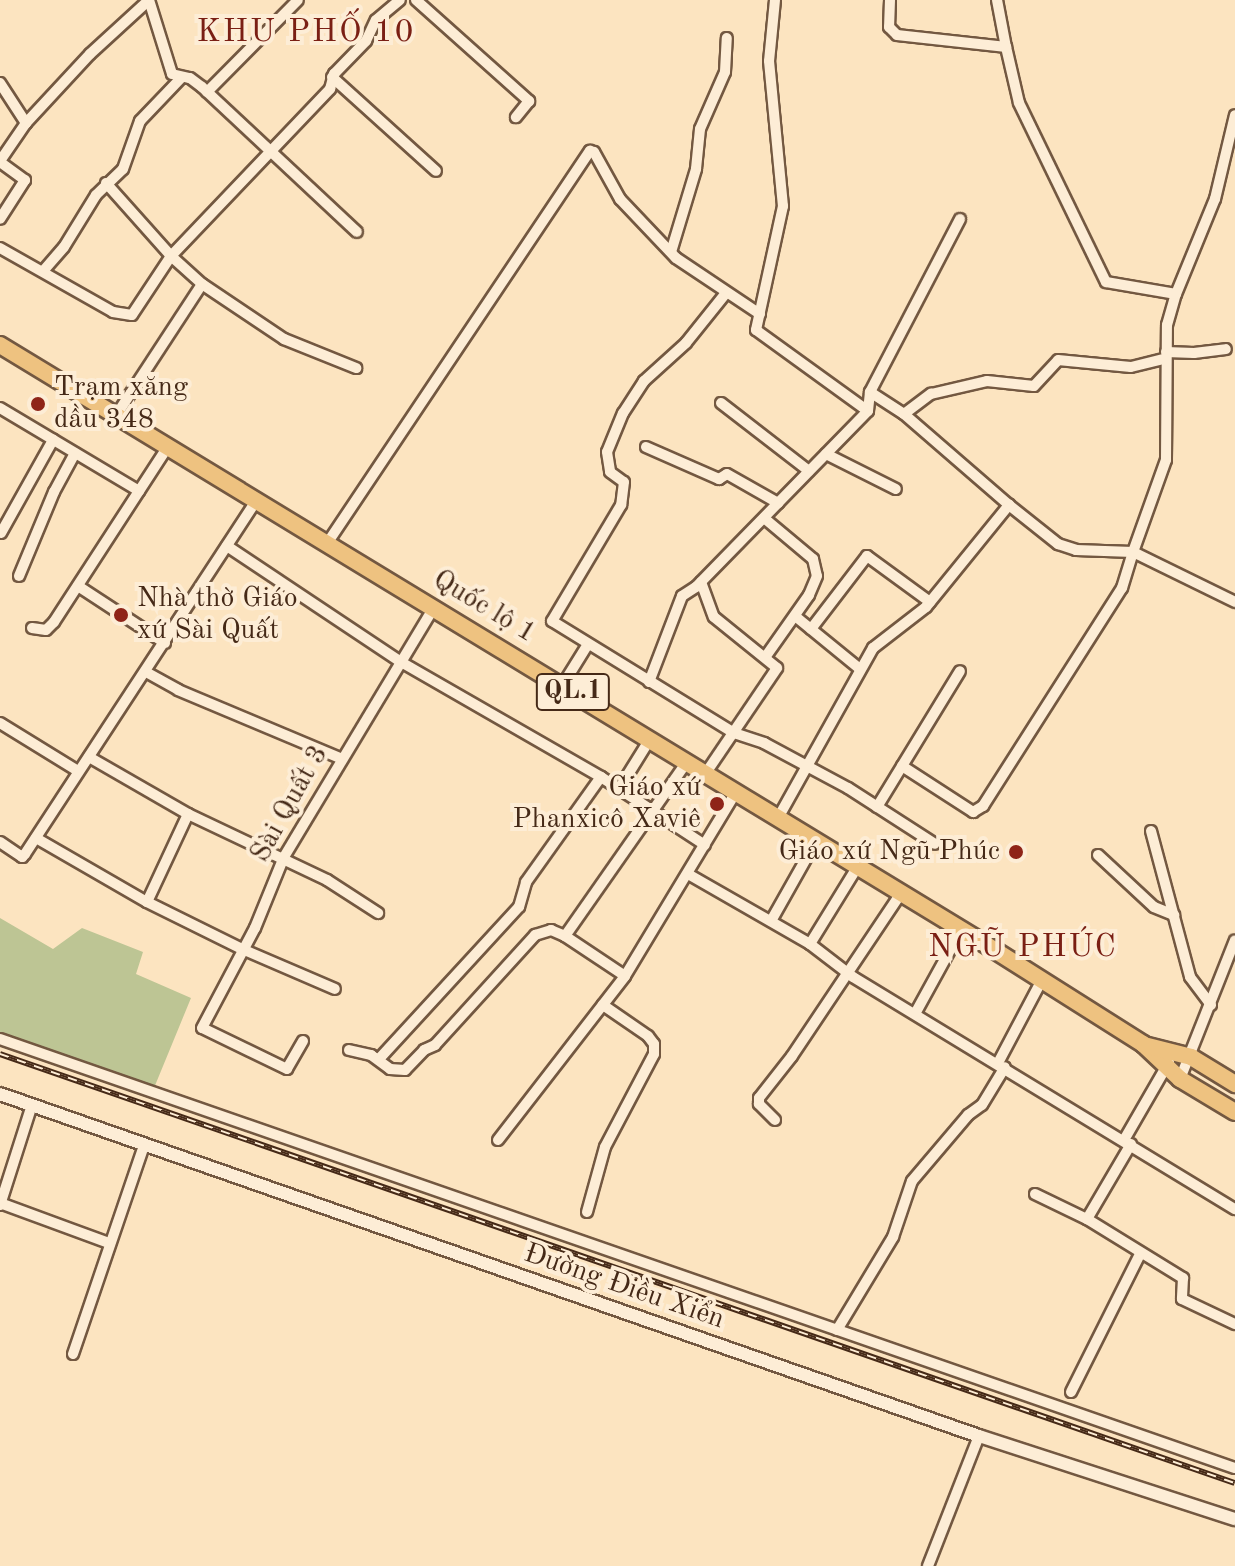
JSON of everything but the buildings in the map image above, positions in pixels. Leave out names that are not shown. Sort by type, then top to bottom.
[{"type":"highway","name":"Quốc lộ 1","points":[[0,345],[706,773],[1143,1044],[1235,1084]]},
{"type":"highway","name":"Quốc lộ 1","points":[[1178,1059],[1180,1079],[1235,1112]]},
{"type":"street","points":[[0,219],[25,180],[0,162],[26,123],[90,54],[149,0],[172,74],[190,78],[207,92],[357,232]]},
{"type":"street","points":[[207,92],[298,0]]},
{"type":"street","points":[[0,248],[44,270],[113,312],[132,315],[171,256],[268,149],[330,89],[332,77],[366,41],[376,20],[400,0]]},
{"type":"street","points":[[416,0],[529,101],[516,117]]},
{"type":"street","points":[[775,0],[769,74],[783,206],[756,330],[868,411]]},
{"type":"street","points":[[890,0],[889,27],[897,35],[1006,47]]},
{"type":"street","points":[[997,0],[1019,103],[1106,282],[1176,294]]},
{"type":"street","points":[[671,252],[696,169],[700,129],[725,72],[727,38]]},
{"type":"street","points":[[44,270],[64,247],[106,183],[123,169],[140,121],[182,77]]},
{"type":"street","points":[[332,77],[436,171]]},
{"type":"street","points":[[0,83],[26,123]]},
{"type":"street","points":[[902,766],[973,812],[983,806],[1122,588],[1166,460],[1167,325],[1176,294],[1215,199],[1235,115]]},
{"type":"street","points":[[328,542],[588,152],[594,152],[620,199],[671,252],[760,314]]},
{"type":"street","points":[[106,183],[171,256],[202,284],[284,339],[356,368]]},
{"type":"street","points":[[649,682],[682,596],[701,582],[868,411],[870,392],[960,219]]},
{"type":"street","points":[[117,414],[202,284]]},
{"type":"street","points":[[726,293],[686,343],[644,381],[609,442],[607,466],[624,482],[621,505],[552,621],[734,733],[764,743],[806,765],[935,844]]},
{"type":"street","points":[[904,414],[931,394],[987,381],[1034,386],[1058,360],[1131,367],[1166,355],[1226,349]]},
{"type":"street","points":[[870,392],[904,414],[1058,544],[1076,550],[1133,552],[1235,602]]},
{"type":"street","points":[[721,403],[809,471]]},
{"type":"street","points":[[1,410],[139,491]]},
{"type":"street","points":[[1,533],[53,440]]},
{"type":"street","points":[[32,628],[49,627],[169,445]]},
{"type":"street","points":[[646,447],[719,479],[727,474],[778,503]]},
{"type":"street","points":[[19,576],[54,492],[75,453]]},
{"type":"street","points":[[826,454],[896,489]]},
{"type":"street","points":[[0,842],[22,857],[257,499]]},
{"type":"street","points":[[778,818],[873,648],[930,602],[1009,505]]},
{"type":"street","points":[[764,518],[813,559],[817,576],[809,595],[766,656]]},
{"type":"street","points":[[227,546],[401,662],[601,777],[705,845]]},
{"type":"street","points":[[811,629],[867,556],[930,602]]},
{"type":"street","points":[[701,582],[714,617],[766,656],[777,668],[706,773]]},
{"type":"street","points":[[78,586],[165,643]]},
{"type":"street","points":[[809,595],[826,609]]},
{"type":"street","name":"Sài Quất 3","points":[[303,1041],[287,1069],[203,1031],[204,1021],[242,949],[284,857],[434,607]]},
{"type":"street","points":[[795,616],[860,669]]},
{"type":"street","points":[[562,686],[588,644]]},
{"type":"street","points":[[877,807],[960,671]]},
{"type":"street","points":[[146,672],[178,690],[342,759]]},
{"type":"street","points":[[0,723],[78,771]]},
{"type":"street","points":[[619,789],[650,739]]},
{"type":"street","points":[[89,757],[188,814],[284,857],[378,913]]},
{"type":"street","points":[[565,936],[687,762]]},
{"type":"street","points":[[379,1059],[519,907],[526,882],[601,777]]},
{"type":"street","points":[[498,1140],[625,976],[736,792]]},
{"type":"street","points":[[147,902],[188,814]]},
{"type":"street","points":[[1151,831],[1190,977],[1211,1005]]},
{"type":"street","points":[[36,838],[147,902],[242,949],[335,989]]},
{"type":"street","points":[[771,921],[816,841]]},
{"type":"street","points":[[1098,855],[1154,907],[1174,915]]},
{"type":"street","points":[[810,944],[858,866]]},
{"type":"street","points":[[688,874],[810,944],[847,971],[1235,1209]]},
{"type":"street","points":[[775,1120],[759,1104],[759,1098],[800,1044],[901,893]]},
{"type":"street","points":[[349,1050],[379,1059],[390,1069],[405,1070],[424,1050],[435,1045],[535,935],[551,930],[625,976]]},
{"type":"street","points":[[916,1012],[961,930]]},
{"type":"street","points":[[1087,1219],[1128,1142],[1211,1005],[1235,941]]},
{"type":"street","points":[[837,1330],[893,1237],[912,1181],[968,1115],[982,1105],[1042,980]]},
{"type":"street","points":[[587,1212],[605,1147],[654,1054],[654,1044],[648,1036],[603,1005]]},
{"type":"street","points":[[0,1039],[1235,1468]]},
{"type":"street","points":[[1178,1059],[1180,1079]]},
{"type":"street","name":"Đường Điều Xiển","points":[[0,1094],[979,1436],[1235,1519]]},
{"type":"street","points":[[32,1105],[0,1204],[109,1243]]},
{"type":"street","points":[[73,1354],[144,1145]]},
{"type":"street","points":[[1035,1194],[1087,1219],[1183,1278],[1182,1299],[1235,1324]]},
{"type":"street","points":[[1071,1392],[1140,1254]]},
{"type":"street","points":[[928,1566],[979,1436]]},
{"type":"green space","points":[[0,918],[53,949],[82,928],[143,952],[136,974],[191,998],[154,1088],[0,1034]]},
{"type":"railway","points":[[0,1054],[1235,1483]]},
{"type":"place","name":"Trạm xăng dầu 348","points":[[38,404]]},
{"type":"place","name":"Nhà thờ Giáo xứ Sài Quất","points":[[121,615]]},
{"type":"place","name":"Giáo xứ Phanxicô Xaviê","points":[[717,804]]},
{"type":"place","name":"Giáo xứ Ngũ Phúc","points":[[1016,852]]},
{"type":"district","name":"KHU PHỐ 10","points":[[306,33]]},
{"type":"district","name":"NGŨ PHÚC","points":[[1023,948]]}]
